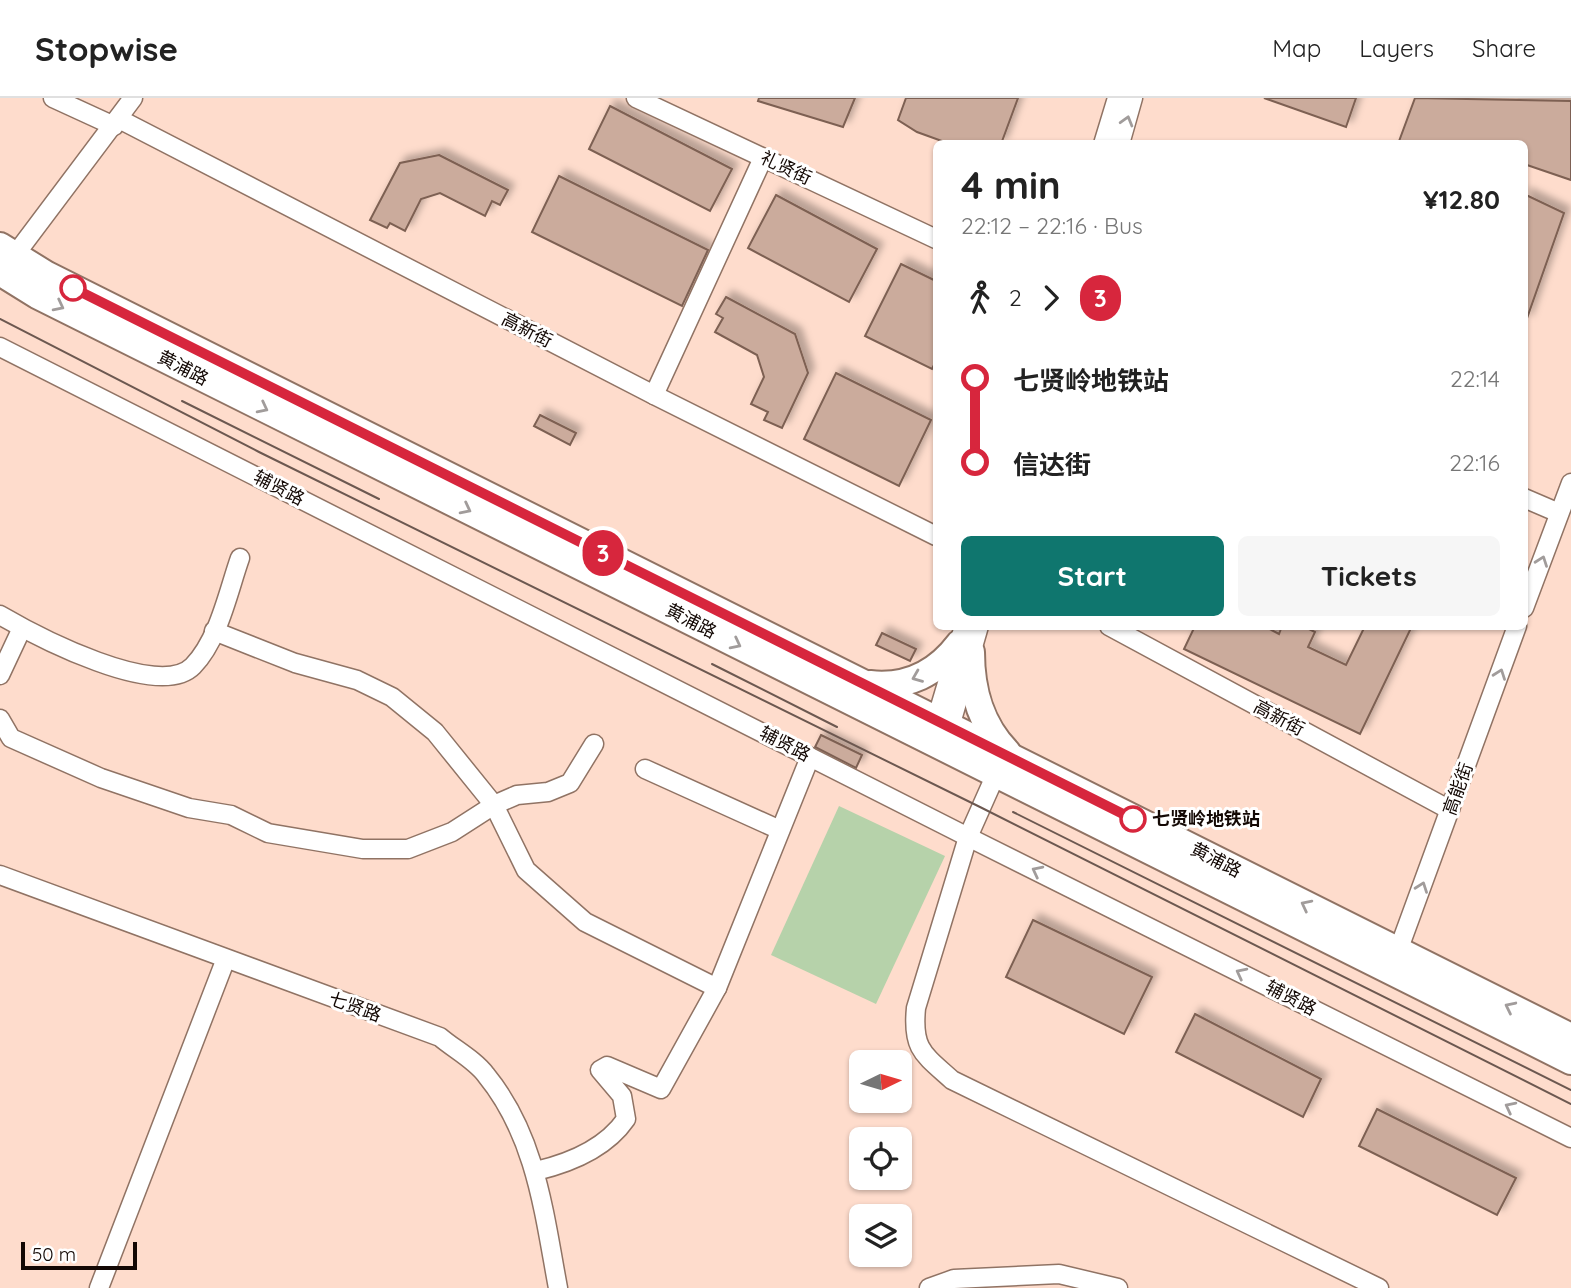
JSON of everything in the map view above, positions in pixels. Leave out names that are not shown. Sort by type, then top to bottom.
[{"type":"highway","name":"黄浦路","points":[[3,264],[47,275],[863,683],[1005,766],[1571,1061]]},
{"type":"highway","name":"黄浦路","points":[[3,264],[37,295],[939,729]]},
{"type":"highway","points":[[863,683],[896,685],[912,680],[946,661],[965,641]]},
{"type":"highway","points":[[965,641],[980,713],[1005,766]]},
{"type":"highway","name":"黄浦路","points":[[1005,766],[1398,951],[1571,1037]]},
{"type":"street","name":"高新街","points":[[53,98],[117,122],[654,396],[933,535]]},
{"type":"street","points":[[3,264],[117,122],[133,98]]},
{"type":"street","points":[[1105,140],[1117,98]]},
{"type":"street","points":[[1121,140],[1133,98]]},
{"type":"street","name":"礼贤街","points":[[642,99],[933,238]]},
{"type":"street","points":[[654,396],[763,158]]},
{"type":"street","name":"辅贤路","points":[[0,347],[968,837],[1571,1138]]},
{"type":"street","points":[[1528,597],[1571,483]]},
{"type":"street","points":[[1528,500],[1559,513]]},
{"type":"street","points":[[0,615],[48,643],[151,677],[180,676],[194,665],[214,631],[240,558]]},
{"type":"street","points":[[0,675],[22,628]]},
{"type":"street","name":"高新街","points":[[1116,630],[1450,810]]},
{"type":"street","name":"高能街","points":[[1398,951],[1516,630]]},
{"type":"street","points":[[214,631],[295,663],[357,680],[392,697],[435,732],[494,805],[526,870],[585,922],[717,988]]},
{"type":"street","points":[[939,729],[965,641]]},
{"type":"street","points":[[0,719],[11,738],[101,778],[189,808],[231,814],[268,833],[363,849],[408,849],[452,832],[494,805],[517,794],[548,792],[570,783],[594,744]]},
{"type":"street","points":[[536,1171],[561,1165],[614,1136],[626,1118],[622,1096],[600,1070],[607,1066],[661,1089],[717,988],[810,757]]},
{"type":"street","points":[[1005,766],[968,837],[916,1008],[913,1032],[919,1051],[952,1080],[1379,1288]]},
{"type":"street","points":[[645,769],[780,830]]},
{"type":"street","name":"七贤路","points":[[0,876],[225,961],[440,1037],[485,1073],[516,1121],[536,1171],[558,1288]]},
{"type":"street","points":[[99,1288],[225,961]]},
{"type":"street","points":[[929,1288],[954,1279],[1059,1274],[1118,1288]]},
{"type":"green space","points":[[839,806],[945,856],[876,1004],[771,955]]},
{"type":"building","points":[[759,98],[855,98],[843,127],[758,101]]},
{"type":"building","points":[[906,98],[1018,98],[1002,140],[939,140],[917,132],[898,120]]},
{"type":"building","points":[[1264,98],[1356,98],[1346,127]]},
{"type":"building","points":[[1415,98],[1571,101],[1571,180],[1528,165],[1528,140],[1399,140]]},
{"type":"building","points":[[610,106],[732,169],[710,211],[589,149]]},
{"type":"building","points":[[439,155],[508,190],[500,205],[492,201],[485,216],[440,193],[421,199],[405,231],[390,223],[387,228],[370,220],[400,163]]},
{"type":"building","points":[[559,176],[708,250],[682,306],[532,232]]},
{"type":"building","points":[[776,195],[877,249],[849,302],[748,248]]},
{"type":"building","points":[[1528,196],[1564,213],[1528,315]]},
{"type":"building","points":[[901,264],[933,280],[932,369],[865,336]]},
{"type":"building","points":[[726,297],[795,334],[808,373],[782,428],[764,420],[768,412],[751,404],[764,377],[757,355],[715,332],[723,318],[716,314]]},
{"type":"building","points":[[836,373],[931,420],[899,486],[804,439]]},
{"type":"building","points":[[540,415],[576,433],[570,445],[534,426]]},
{"type":"building","points":[[1193,630],[1272,630],[1279,634],[1280,630],[1311,630],[1315,632],[1308,647],[1346,665],[1363,630],[1410,630],[1360,734],[1184,649]]},
{"type":"building","points":[[882,633],[916,649],[910,661],[876,645]]},
{"type":"building","points":[[821,735],[862,755],[856,768],[815,747]]},
{"type":"building","points":[[1033,920],[1152,977],[1124,1034],[1006,977]]},
{"type":"building","points":[[1195,1014],[1321,1079],[1303,1117],[1176,1052]]},
{"type":"building","points":[[1377,1109],[1516,1178],[1497,1215],[1359,1146]]},
{"type":"tram line","points":[[0,319],[259,452],[980,807],[1571,1104]]},
{"type":"tram line","points":[[182,401],[379,499]]},
{"type":"tram line","points":[[712,664],[837,727]]},
{"type":"tram line","points":[[1013,812],[1571,1090]]},
{"type":"bus line","name":"3","points":[[73,288],[1133,819]]},
{"type":"place","name":"七贤岭地铁站","points":[[1133,819]]}]
